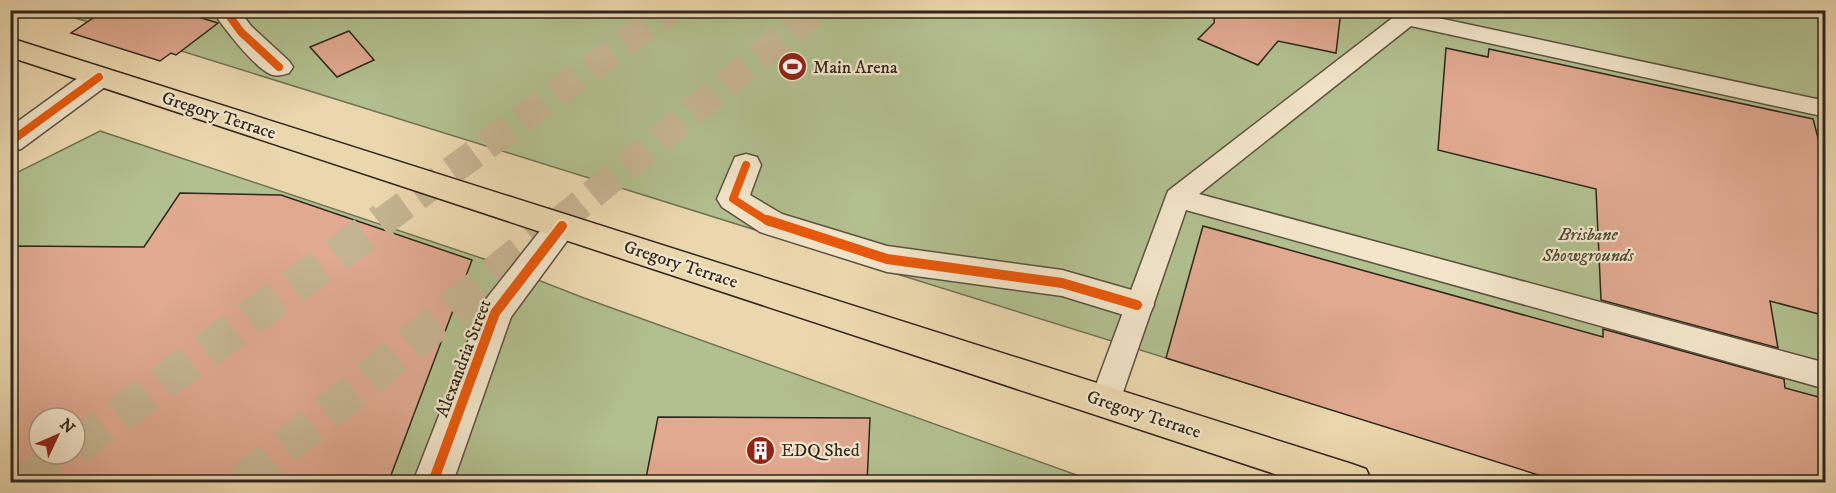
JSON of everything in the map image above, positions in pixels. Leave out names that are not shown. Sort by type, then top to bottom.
[{"type":"main road","name":"Gregory Terrace","points":[[10,47],[1352,483]]},
{"type":"street","points":[[225,10],[241,32],[279,67]]},
{"type":"street","points":[[10,142],[99,77]]},
{"type":"street","points":[[746,165],[733,199],[771,224],[887,259],[1062,283],[1137,305]]},
{"type":"street","name":"Alexandria Street","points":[[434,483],[495,313],[562,226]]},
{"type":"lane","points":[[1105,401],[1137,305],[1177,198],[1405,14],[1826,109]]},
{"type":"lane","points":[[1177,198],[1826,376]]},
{"type":"green space","name":"Brisbane Showgrounds","points":[[53,11],[1825,11],[1825,482],[1564,482]]},
{"type":"green space","points":[[100,131],[487,260],[584,298],[1096,482],[11,482],[11,181],[16,173]]},
{"type":"building","points":[[105,10],[175,10],[218,23],[176,55],[171,53],[160,61],[71,33]]},
{"type":"building","points":[[1215,10],[1341,10],[1336,53],[1278,41],[1258,65],[1198,39],[1214,23]]},
{"type":"building","points":[[349,31],[374,60],[337,77],[310,47]]},
{"type":"building","points":[[1446,48],[1488,57],[1489,49],[1813,119],[1826,168],[1826,316],[1770,301],[1778,348],[1601,300],[1596,189],[1438,150]]},
{"type":"building","points":[[180,193],[281,195],[472,260],[388,483],[10,483],[10,246],[144,247]]},
{"type":"building","points":[[1203,226],[1603,337],[1603,329],[1784,379],[1785,388],[1826,399],[1826,483],[1564,483],[1166,358]]},
{"type":"building","name":"EDQ Shed","points":[[658,417],[870,418],[867,483],[645,483]]},
{"type":"tunnel","points":[[382,222],[670,10]]},
{"type":"tunnel","points":[[559,222],[816,10]]},
{"type":"tunnel","points":[[87,438],[384,220]]},
{"type":"tunnel","points":[[243,482],[561,220]]},
{"type":"tunnel","points":[[26,482],[48,466]]},
{"type":"cycle path","points":[[225,10],[241,32],[279,67]]},
{"type":"cycle path","points":[[10,142],[99,77]]},
{"type":"cycle path","points":[[746,165],[733,199],[771,223],[887,259],[1062,283],[1137,305]]},
{"type":"cycle path","points":[[433,482],[495,313],[562,226]]},
{"type":"place","name":"Main Arena","points":[[792,67]]},
{"type":"place","name":"EDQ Shed","points":[[760,450]]}]
